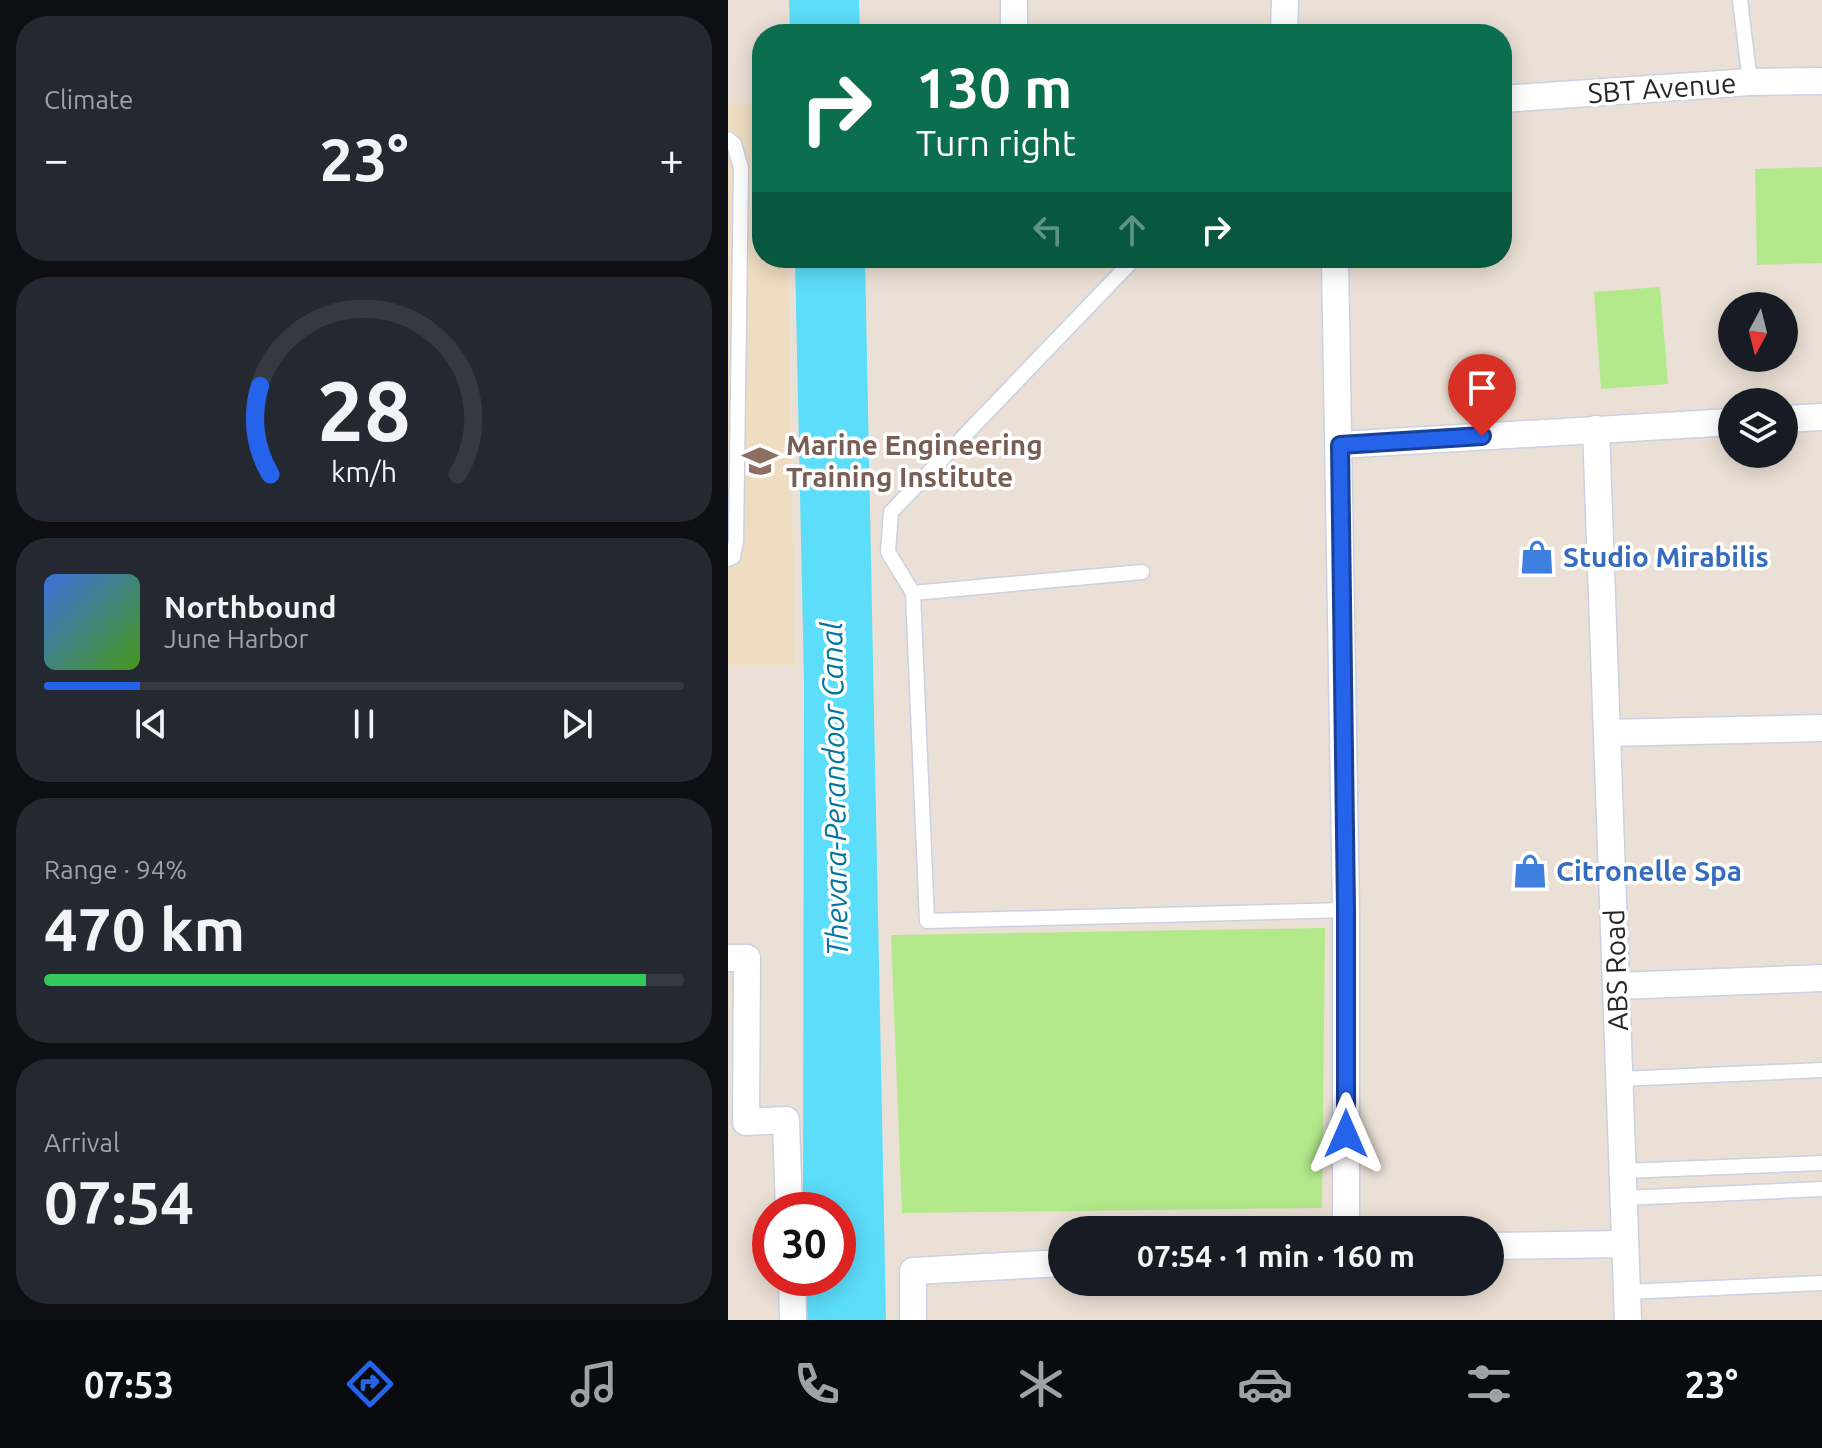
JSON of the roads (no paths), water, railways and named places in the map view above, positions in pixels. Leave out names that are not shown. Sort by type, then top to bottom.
[{"type":"street","points":[[1014,0],[1014,24]]},
{"type":"street","points":[[1284,24],[1285,0]]},
{"type":"street","name":"SBT Avenue","points":[[1512,98],[1750,82],[1822,81]]},
{"type":"street","points":[[1335,268],[1346,910],[1346,1216]]},
{"type":"street","points":[[1798,418],[1822,417]]},
{"type":"street","points":[[1340,445],[1718,423]]},
{"type":"street","name":"ABS Road","points":[[1596,429],[1628,1320]]},
{"type":"street","points":[[1608,733],[1822,728]]},
{"type":"street","points":[[728,958],[747,958],[737,1122],[786,1120],[788,1192]]},
{"type":"street","points":[[1617,986],[1822,978]]},
{"type":"street","points":[[1504,1246],[1625,1244]]},
{"type":"street","points":[[913,1320],[913,1271],[1048,1264]]},
{"type":"street","points":[[792,1296],[793,1320]]},
{"type":"lane","points":[[1740,0],[1750,82]]},
{"type":"lane","points":[[728,139],[734,144],[741,168],[736,541],[733,557],[728,559]]},
{"type":"lane","points":[[1125,268],[891,512],[888,552],[913,593],[927,921],[1346,910]]},
{"type":"lane","points":[[913,593],[1142,572]]},
{"type":"lane","points":[[1620,1079],[1822,1070]]},
{"type":"lane","points":[[1623,1171],[1822,1163]]},
{"type":"lane","points":[[1624,1198],[1822,1189]]},
{"type":"lane","points":[[1627,1292],[1822,1283]]},
{"type":"water","points":[[789,0],[859,0],[860,24],[790,24]]},
{"type":"water","name":"Thevara-Perandoor Canal","points":[[795,268],[865,268],[886,1320],[803,1320],[803,1296],[856,1296],[856,1192],[803,1192],[804,682]]},
{"type":"place","name":"Marine Engineering Training Institute","points":[[760,461]]},
{"type":"place","name":"Studio Mirabilis","points":[[1537,557]]},
{"type":"place","name":"Citronelle Spa","points":[[1530,871]]}]
